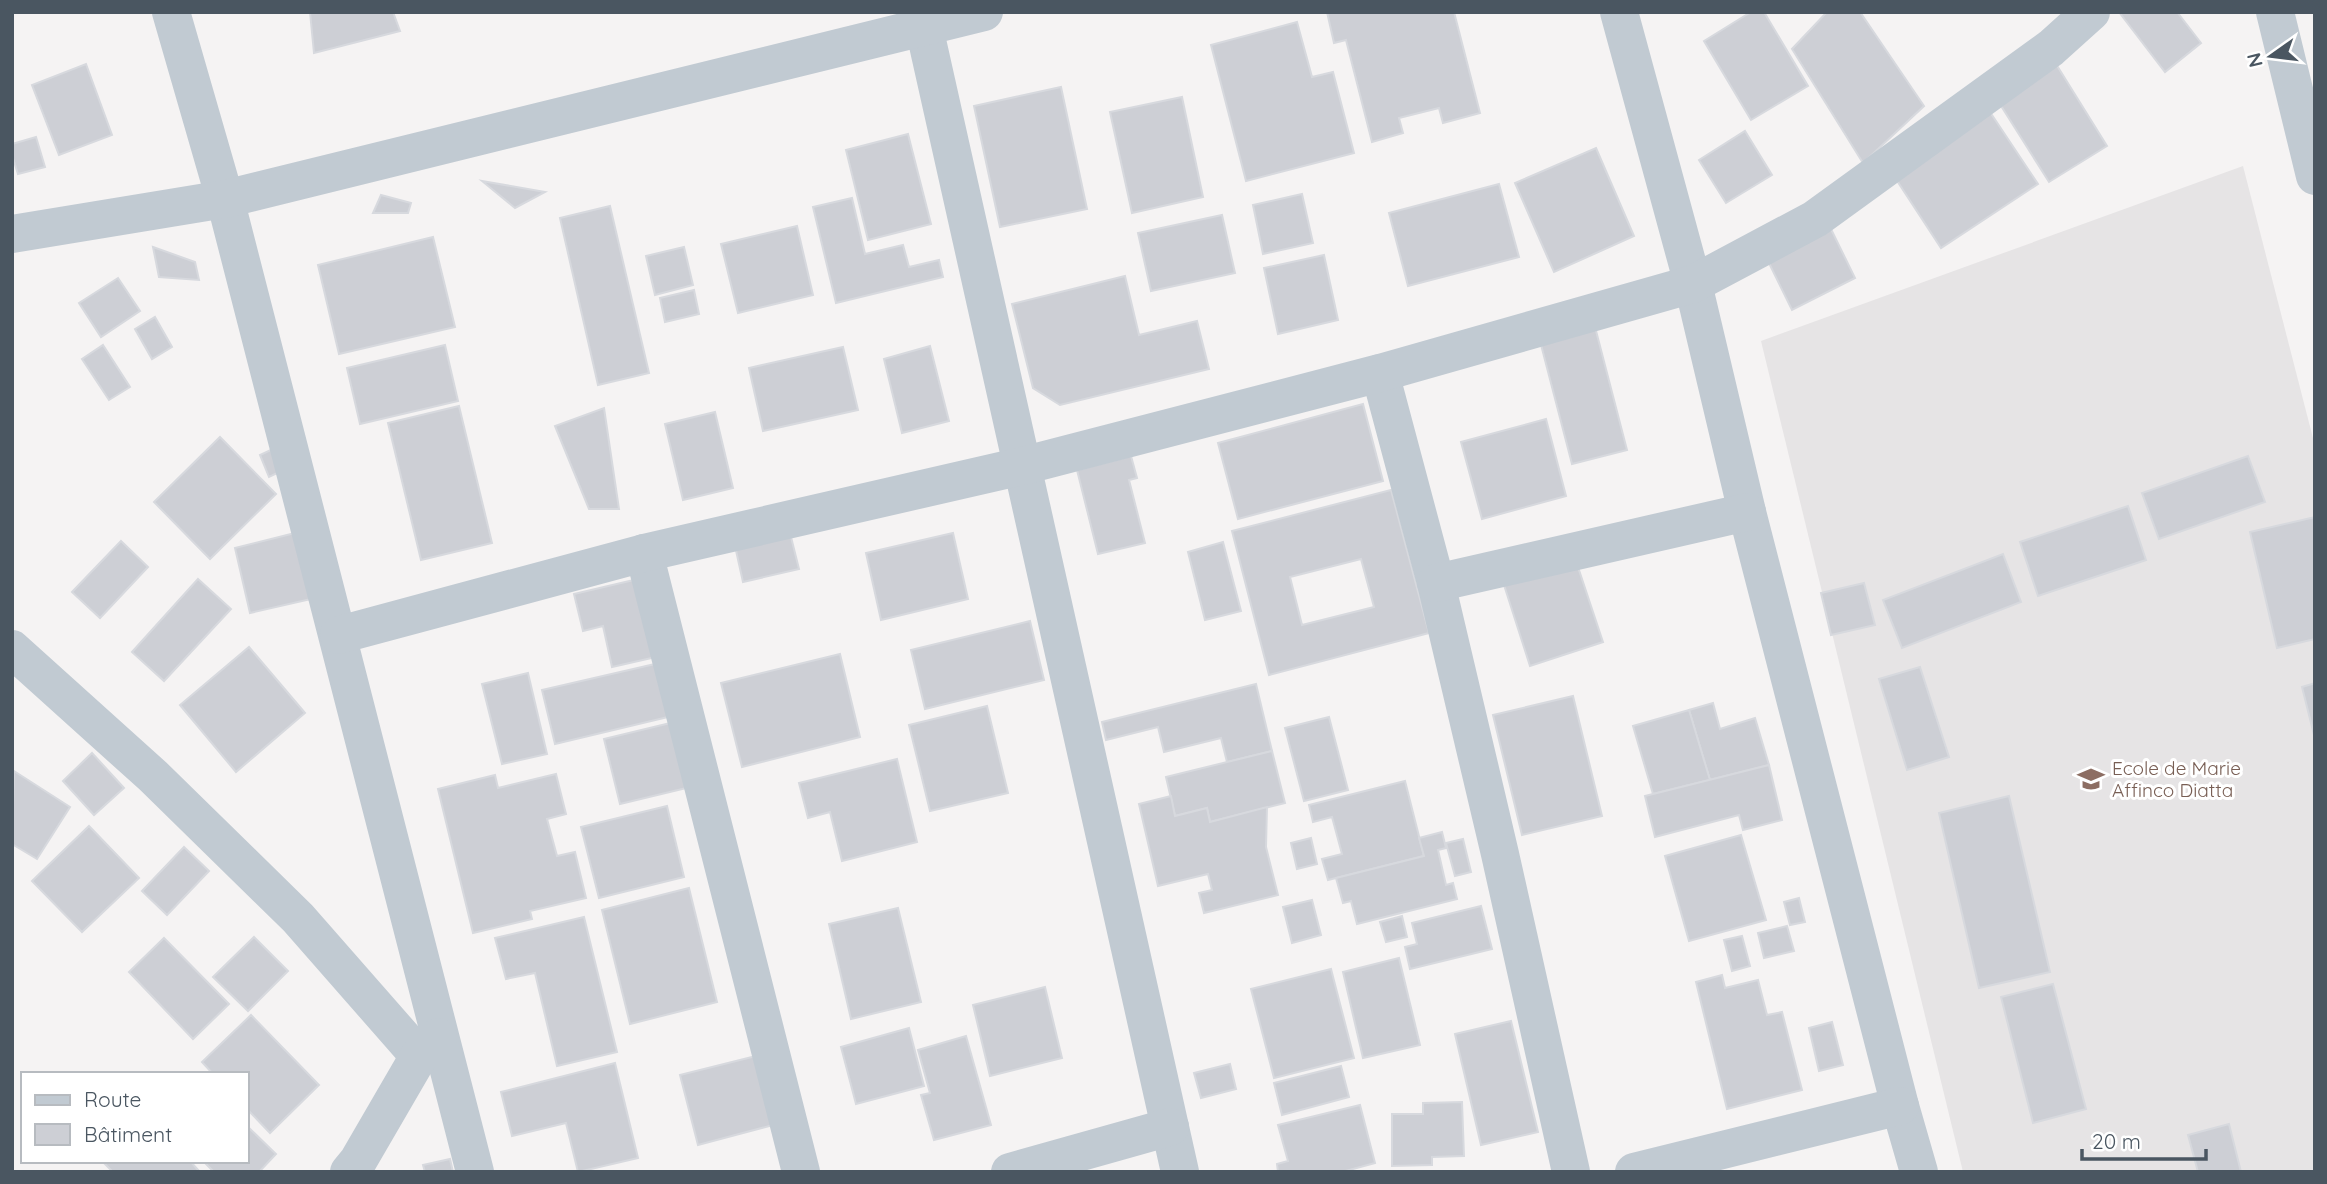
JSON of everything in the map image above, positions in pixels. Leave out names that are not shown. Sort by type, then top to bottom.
[{"type":"street","points":[[171,12],[225,199],[338,635],[430,1045],[475,1172]]},
{"type":"street","points":[[12,234],[225,199],[984,12]]},
{"type":"street","points":[[1619,12],[1693,284],[1746,512],[1919,1172]]},
{"type":"street","points":[[338,635],[644,553],[1022,466],[1380,373],[1693,284],[1815,219],[2051,48],[2091,12]]},
{"type":"street","points":[[2275,12],[2315,176]]},
{"type":"street","points":[[924,27],[1180,1172]]},
{"type":"street","points":[[1380,373],[1436,583],[1571,1172]]},
{"type":"street","points":[[1436,583],[1746,512]]},
{"type":"street","points":[[644,553],[802,1172]]},
{"type":"street","points":[[12,649],[153,776],[430,1045]]},
{"type":"street","points":[[349,1172],[430,1045]]},
{"type":"street","points":[[1634,1172],[1900,1106]]},
{"type":"street","points":[[1010,1172],[1170,1127]]},
{"type":"shaded area","name":"Ecole de Marie Affinco Diatta","points":[[2243,166],[2315,446],[2315,1172],[1963,1172],[1761,341]]},
{"type":"building","points":[[310,12],[393,12],[400,31],[314,53]]},
{"type":"building","points":[[1327,12],[1454,12],[1480,113],[1443,123],[1439,108],[1399,118],[1403,133],[1372,142],[1346,40],[1334,43]]},
{"type":"building","points":[[1751,12],[1764,12],[1808,86],[1751,120],[1704,41]]},
{"type":"building","points":[[1827,12],[1860,12],[1924,106],[1863,163],[1792,49]]},
{"type":"building","points":[[2119,12],[2177,12],[2201,43],[2165,72]]},
{"type":"building","points":[[1297,22],[1312,77],[1333,72],[1354,153],[1246,181],[1211,45]]},
{"type":"building","points":[[86,64],[112,135],[59,155],[32,85]]},
{"type":"building","points":[[2056,64],[2107,146],[2049,182],[1998,101]]},
{"type":"building","points":[[1061,87],[1087,209],[1000,227],[974,106]]},
{"type":"building","points":[[1182,97],[1203,197],[1132,213],[1110,112]]},
{"type":"building","points":[[1986,106],[2038,184],[1941,248],[1890,170]]},
{"type":"building","points":[[1745,131],[1772,175],[1726,203],[1699,160]]},
{"type":"building","points":[[908,134],[931,224],[868,240],[846,150]]},
{"type":"building","points":[[36,137],[45,167],[18,174],[12,155],[12,144]]},
{"type":"building","points":[[1596,148],[1634,236],[1554,272],[1515,183]]},
{"type":"building","points":[[482,181],[545,192],[515,208]]},
{"type":"building","points":[[1499,184],[1519,257],[1408,286],[1389,213]]},
{"type":"building","points":[[1302,194],[1313,243],[1263,254],[1253,205]]},
{"type":"building","points":[[381,195],[411,203],[408,213],[373,213]]},
{"type":"building","points":[[852,198],[865,254],[903,245],[909,267],[939,260],[943,277],[836,303],[813,207]]},
{"type":"building","points":[[610,206],[649,373],[598,385],[560,218]]},
{"type":"building","points":[[1222,215],[1235,273],[1151,291],[1138,233]]},
{"type":"building","points":[[1828,223],[1855,278],[1792,310],[1765,255]]},
{"type":"building","points":[[797,226],[813,295],[738,313],[721,244]]},
{"type":"building","points":[[433,237],[455,327],[339,354],[318,265]]},
{"type":"building","points":[[153,247],[195,262],[199,280],[159,277]]},
{"type":"building","points":[[684,247],[693,285],[655,295],[646,256]]},
{"type":"building","points":[[1324,255],[1338,320],[1278,334],[1264,268]]},
{"type":"building","points":[[1125,276],[1139,335],[1197,321],[1209,369],[1060,405],[1033,388],[1012,304]]},
{"type":"building","points":[[118,278],[140,311],[101,337],[79,303]]},
{"type":"building","points":[[694,290],[699,314],[665,322],[660,298]]},
{"type":"building","points":[[155,317],[172,347],[152,359],[135,329]]},
{"type":"building","points":[[1594,323],[1627,450],[1572,464],[1539,337]]},
{"type":"building","points":[[103,345],[130,387],[109,400],[82,359]]},
{"type":"building","points":[[445,345],[458,401],[360,424],[347,368]]},
{"type":"building","points":[[930,346],[949,421],[902,433],[884,359]]},
{"type":"building","points":[[843,347],[858,410],[763,431],[749,368]]},
{"type":"building","points":[[1363,404],[1383,481],[1238,519],[1218,443]]},
{"type":"building","points":[[459,406],[492,543],[421,560],[388,423]]},
{"type":"building","points":[[604,408],[619,509],[589,509],[555,426]]},
{"type":"building","points":[[715,412],[733,488],[683,500],[665,424]]},
{"type":"building","points":[[1546,419],[1566,496],[1482,519],[1461,442]]},
{"type":"building","points":[[220,437],[276,494],[210,559],[154,502]]},
{"type":"building","points":[[277,447],[288,468],[269,477],[260,455]]},
{"type":"building","points":[[1131,456],[1137,478],[1129,480],[1145,543],[1098,554],[1077,470]]},
{"type":"building","points":[[2248,456],[2265,502],[2159,539],[2142,493]]},
{"type":"building","points":[[1391,490],[1429,633],[1269,675],[1232,531]],"holes":[[[1361,559],[1374,607],[1302,625],[1290,577]]]},
{"type":"building","points":[[2128,506],[2146,560],[2038,596],[2020,542]]},
{"type":"building","points":[[2315,517],[2315,639],[2277,648],[2250,532]]},
{"type":"building","points":[[295,533],[311,599],[250,613],[235,548]]},
{"type":"building","points":[[790,533],[799,569],[743,582],[735,546]]},
{"type":"building","points":[[953,533],[968,599],[881,620],[866,553]]},
{"type":"building","points":[[121,541],[148,567],[100,618],[72,592]]},
{"type":"building","points":[[1223,542],[1241,611],[1205,620],[1188,552]]},
{"type":"building","points":[[2003,554],[2021,602],[1902,648],[1883,600]]},
{"type":"building","points":[[1576,561],[1603,642],[1530,666],[1504,585]]},
{"type":"building","points":[[198,579],[231,609],[164,681],[132,652]]},
{"type":"building","points":[[638,579],[656,657],[612,667],[603,626],[583,631],[574,594]]},
{"type":"building","points":[[1864,583],[1875,625],[1831,635],[1821,593]]},
{"type":"building","points":[[1030,621],[1044,680],[925,709],[911,650]]},
{"type":"building","points":[[249,647],[305,713],[236,772],[180,705]]},
{"type":"building","points":[[840,654],[860,737],[742,767],[721,683]]},
{"type":"building","points":[[655,664],[668,717],[555,744],[542,690]]},
{"type":"building","points":[[1920,667],[1949,757],[1907,770],[1879,679]]},
{"type":"building","points":[[528,673],[547,754],[502,764],[482,684]]},
{"type":"building","points":[[2315,683],[2315,739],[2302,687]]},
{"type":"building","points":[[1256,684],[1272,751],[1227,762],[1221,738],[1164,752],[1158,727],[1106,740],[1102,722]]},
{"type":"building","points":[[1573,696],[1602,816],[1522,835],[1493,715]]},
{"type":"building","points":[[1713,703],[1720,729],[1755,718],[1769,765],[1710,780],[1689,710]]},
{"type":"building","points":[[987,706],[1008,793],[930,811],[909,725]]},
{"type":"building","points":[[1689,710],[1710,780],[1653,794],[1633,726]]},
{"type":"building","points":[[1329,717],[1348,790],[1304,801],[1285,728]]},
{"type":"building","points":[[687,719],[703,784],[620,804],[604,739]]},
{"type":"building","points":[[1272,751],[1285,803],[1210,822],[1207,808],[1175,816],[1166,777]]},
{"type":"building","points":[[92,753],[124,788],[94,815],[63,781]]},
{"type":"building","points":[[897,759],[917,842],[842,861],[830,812],[808,818],[799,783]]},
{"type":"building","points":[[1769,765],[1782,820],[1743,830],[1739,815],[1655,837],[1645,796]]},
{"type":"building","points":[[14,771],[70,807],[37,859],[12,844]]},
{"type":"building","points":[[556,774],[566,814],[547,819],[557,856],[575,852],[586,898],[530,911],[532,919],[473,933],[438,789],[495,775],[498,788]]},
{"type":"building","points":[[1405,781],[1424,856],[1328,880],[1322,859],[1342,854],[1332,817],[1313,822],[1309,805]]},
{"type":"building","points":[[1171,796],[1175,816],[1207,808],[1210,822],[1267,807],[1266,847],[1278,895],[1204,913],[1199,893],[1212,890],[1208,874],[1158,886],[1139,804]]},
{"type":"building","points":[[2009,796],[2050,972],[1979,988],[1939,813]]},
{"type":"building","points":[[667,806],[684,877],[599,898],[581,827]]},
{"type":"building","points":[[89,826],[139,878],[82,932],[32,881]]},
{"type":"building","points":[[1442,832],[1446,848],[1438,850],[1446,885],[1453,883],[1457,899],[1357,924],[1351,901],[1343,903],[1336,878],[1424,856],[1419,838]]},
{"type":"building","points":[[1741,835],[1766,920],[1689,941],[1665,856]]},
{"type":"building","points":[[1311,838],[1317,864],[1297,869],[1291,843]]},
{"type":"building","points":[[1463,839],[1471,872],[1455,876],[1446,843]]},
{"type":"building","points":[[184,847],[209,871],[167,915],[142,891]]},
{"type":"building","points":[[689,888],[717,1002],[630,1024],[602,910]]},
{"type":"building","points":[[1799,898],[1805,922],[1790,925],[1784,902]]},
{"type":"building","points":[[1312,900],[1321,935],[1292,943],[1283,907]]},
{"type":"building","points":[[1481,906],[1492,949],[1410,969],[1405,947],[1417,944],[1412,923]]},
{"type":"building","points":[[898,908],[921,1002],[851,1019],[829,924]]},
{"type":"building","points":[[1402,916],[1407,937],[1386,942],[1380,922]]},
{"type":"building","points":[[584,917],[617,1052],[557,1066],[535,973],[506,979],[495,938]]},
{"type":"building","points":[[1787,926],[1794,951],[1764,958],[1758,933]]},
{"type":"building","points":[[1742,936],[1750,966],[1732,971],[1724,940]]},
{"type":"building","points":[[254,937],[288,971],[248,1011],[213,977]]},
{"type":"building","points":[[164,938],[229,1004],[193,1039],[129,972]]},
{"type":"building","points":[[1399,958],[1420,1045],[1363,1058],[1343,972]]},
{"type":"building","points":[[1331,969],[1354,1058],[1274,1078],[1251,989]]},
{"type":"building","points":[[1722,975],[1725,988],[1758,980],[1767,1015],[1782,1012],[1802,1090],[1727,1109],[1696,982]]},
{"type":"building","points":[[2053,984],[2086,1109],[2033,1123],[2001,997]]},
{"type":"building","points":[[1045,987],[1062,1058],[990,1076],[973,1005]]},
{"type":"building","points":[[251,1015],[319,1085],[270,1133],[248,1110],[248,1072],[211,1072],[202,1062]]},
{"type":"building","points":[[1511,1021],[1538,1132],[1481,1145],[1455,1034]]},
{"type":"building","points":[[1832,1022],[1843,1065],[1819,1071],[1809,1028]]},
{"type":"building","points":[[909,1028],[924,1086],[856,1104],[841,1047]]},
{"type":"building","points":[[966,1036],[991,1125],[934,1140],[921,1095],[930,1093],[918,1050]]},
{"type":"building","points":[[756,1056],[773,1125],[698,1145],[680,1075]]},
{"type":"building","points":[[615,1063],[638,1158],[578,1172],[566,1123],[512,1136],[501,1092]]},
{"type":"building","points":[[1230,1064],[1236,1089],[1201,1098],[1194,1073]]},
{"type":"building","points":[[1341,1066],[1349,1097],[1282,1115],[1274,1083]]},
{"type":"building","points":[[1462,1102],[1464,1156],[1432,1157],[1432,1165],[1392,1166],[1392,1114],[1423,1114],[1423,1103]]},
{"type":"building","points":[[1360,1105],[1375,1163],[1342,1172],[1278,1172],[1277,1164],[1288,1161],[1278,1125]]},
{"type":"building","points":[[2229,1124],[2241,1172],[2198,1172],[2188,1135]]},
{"type":"building","points":[[248,1127],[276,1154],[259,1172],[214,1172],[205,1163],[248,1163]]},
{"type":"building","points":[[450,1159],[453,1172],[425,1172],[423,1165]]},
{"type":"building","points":[[104,1163],[192,1163],[200,1172],[113,1172]]},
{"type":"place","name":"Ecole de Marie Affinco Diatta","points":[[2091,779]]}]
